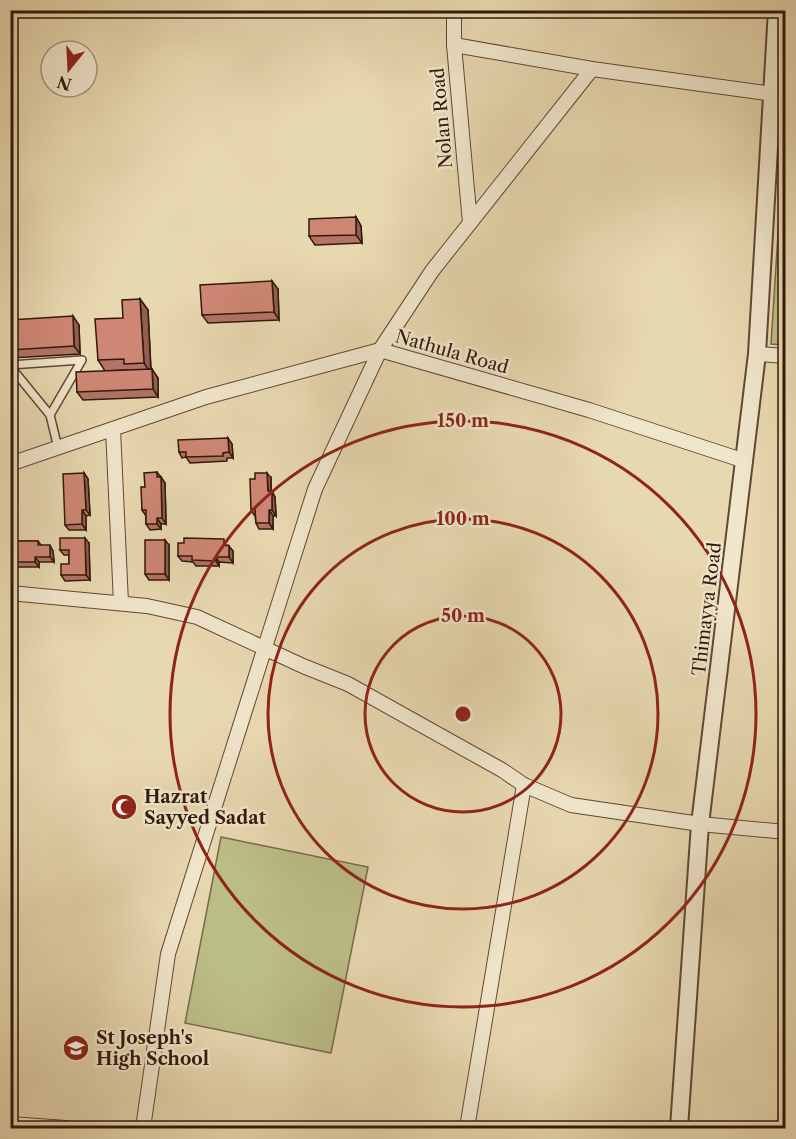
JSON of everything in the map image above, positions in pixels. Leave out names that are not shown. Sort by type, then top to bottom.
[{"type":"street","name":"Nolan Road","points":[[454,10],[454,45],[470,223]]},
{"type":"street","name":"Thimayya Road","points":[[679,1128],[700,824],[757,354],[777,10]]},
{"type":"street","points":[[454,45],[592,69],[773,94]]},
{"type":"street","points":[[143,1128],[168,954],[315,489],[380,350],[432,271],[592,69]]},
{"type":"street","name":"Nathula Road","points":[[10,464],[206,396],[380,350],[589,410],[745,462]]},
{"type":"street","points":[[757,354],[786,356]]},
{"type":"street","points":[[113,429],[121,603]]},
{"type":"street","points":[[10,593],[147,606],[197,617],[348,684],[502,770],[524,785],[571,805],[700,824],[786,832]]},
{"type":"street","points":[[467,1128],[524,785]]},
{"type":"street","points":[[10,1124],[66,1128]]},
{"type":"lane","points":[[10,366],[82,360],[50,415]]},
{"type":"lane","points":[[10,366],[50,415],[58,448]]},
{"type":"green space","points":[[785,124],[785,345],[771,344]]},
{"type":"green space","points":[[221,837],[368,867],[331,1053],[185,1023]]},
{"type":"building","points":[[356,217],[356,235],[309,236],[309,219]]},
{"type":"building","points":[[272,281],[274,312],[202,315],[200,285]]},
{"type":"building","points":[[140,299],[144,363],[124,364],[124,359],[98,360],[95,319],[123,318],[122,300]]},
{"type":"building","points":[[73,316],[74,346],[10,350],[10,320]]},
{"type":"building","points":[[152,369],[153,389],[77,392],[76,372]]},
{"type":"building","points":[[228,438],[229,452],[223,453],[223,456],[186,457],[186,452],[179,452],[178,440]]},
{"type":"building","points":[[157,472],[157,477],[161,477],[162,518],[157,518],[157,524],[146,524],[146,510],[142,510],[141,487],[145,487],[144,473]]},
{"type":"building","points":[[84,473],[86,510],[82,510],[82,524],[65,525],[63,474]]},
{"type":"building","points":[[255,473],[267,473],[268,491],[272,491],[269,523],[256,523],[255,509],[251,509],[250,479],[255,479]]},
{"type":"building","points":[[60,538],[85,538],[86,575],[61,575],[61,564],[69,564],[69,550],[60,550]]},
{"type":"building","points":[[184,538],[224,539],[224,545],[229,546],[229,557],[216,557],[216,561],[192,560],[192,556],[178,556],[178,543],[184,543]]},
{"type":"building","points":[[145,540],[165,540],[165,574],[145,574]]},
{"type":"building","points":[[10,541],[38,541],[38,545],[50,545],[50,557],[35,557],[35,562],[13,562],[13,559],[10,559]]},
{"type":"place","name":"Hazrat Sayyed Sadat","points":[[124,807]]},
{"type":"place","name":"St Joseph's High School","points":[[76,1048]]}]
